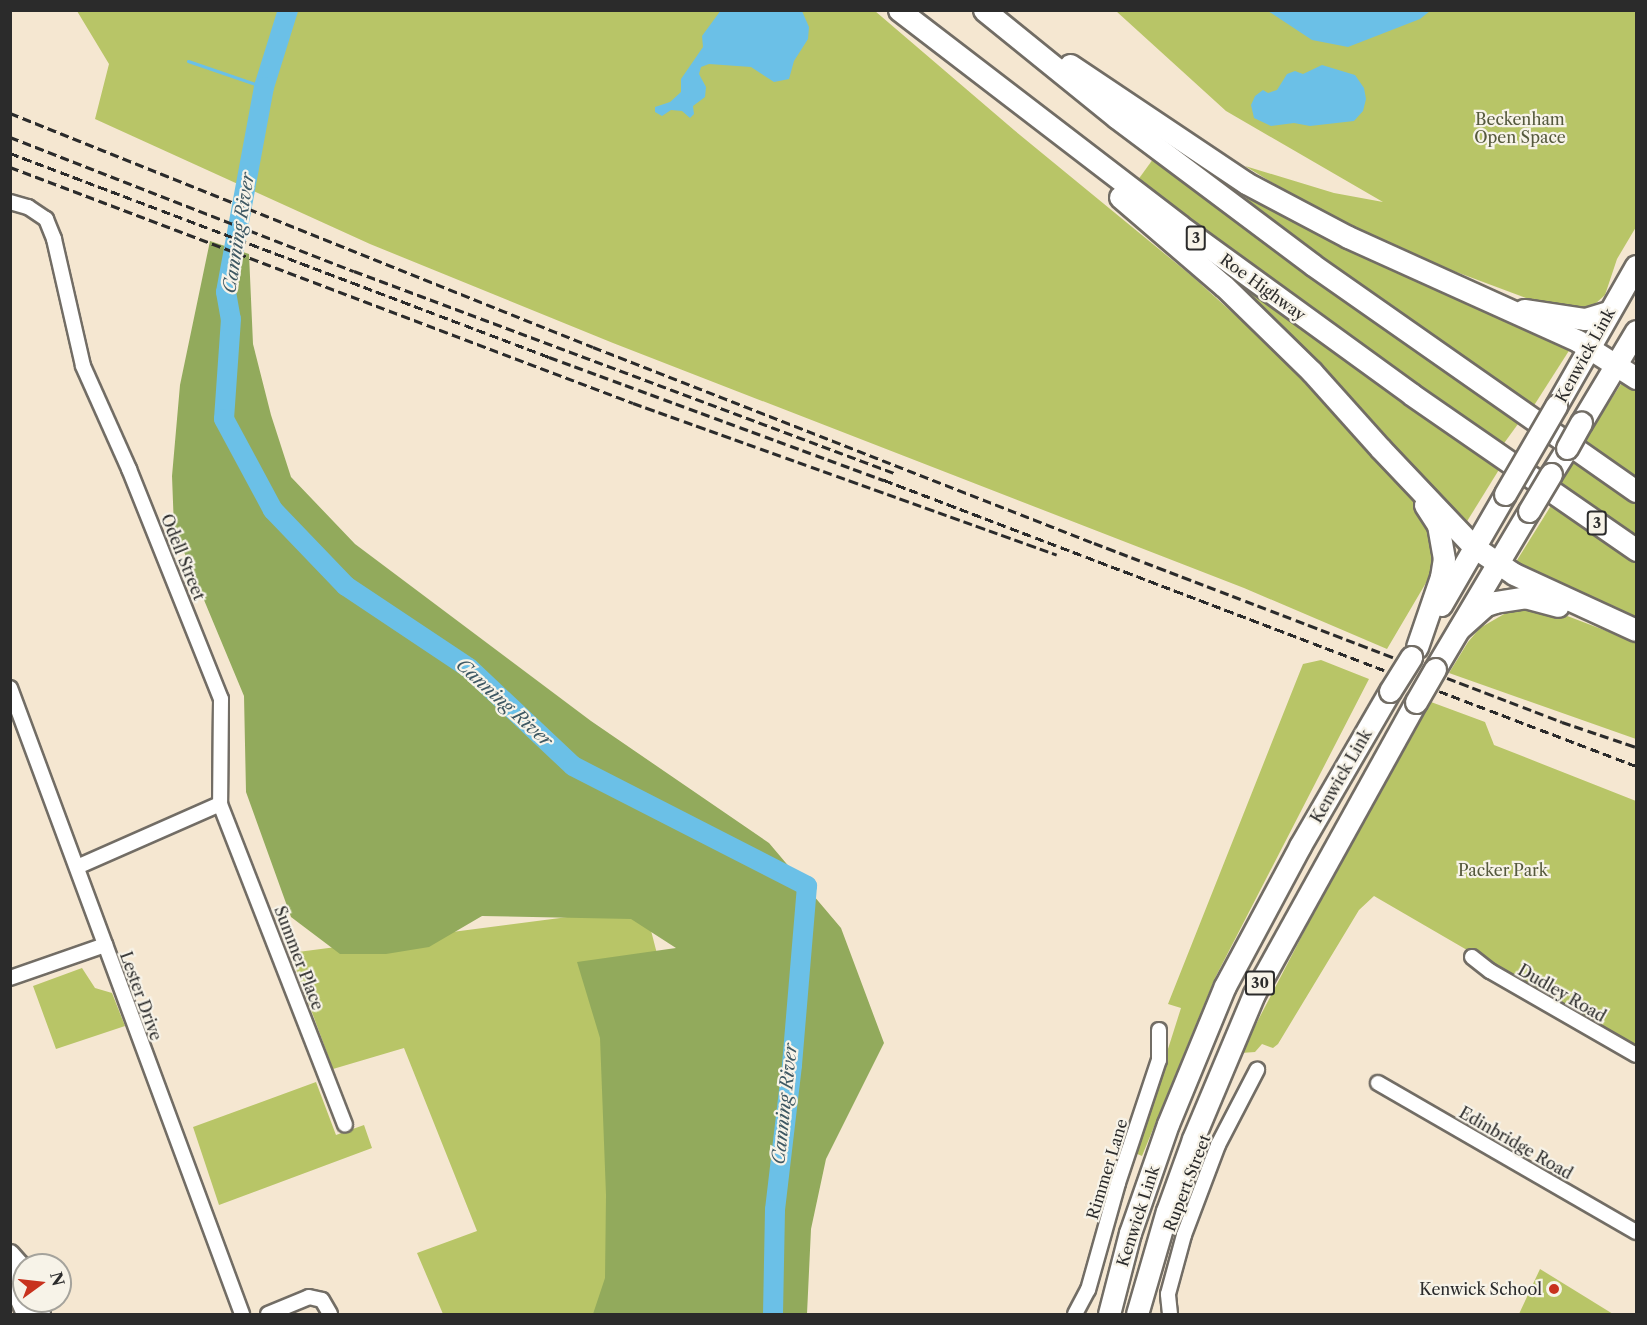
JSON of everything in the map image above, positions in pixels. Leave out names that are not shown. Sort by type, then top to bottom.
[{"type":"highway","name":"Roe Highway","points":[[899,10],[1180,226],[1411,394],[1636,550]]},
{"type":"highway","points":[[986,10],[1017,27],[1246,183],[1348,237],[1590,348],[1636,378]]},
{"type":"highway","points":[[986,10],[1116,117],[1313,265],[1636,491]]},
{"type":"highway","points":[[949,50],[1014,110],[1224,286],[1312,372],[1474,547],[1498,564],[1636,632]]},
{"type":"highway","name":"Kenwick Link","points":[[1109,1314],[1130,1233],[1168,1124],[1225,986],[1300,846],[1636,266]]},
{"type":"highway","points":[[1511,311],[1537,310],[1585,318],[1608,312]]},
{"type":"highway","name":"Kenwick Link","points":[[1137,1314],[1164,1221],[1193,1138],[1254,994],[1435,669],[1636,331]]},
{"type":"highway","points":[[1380,448],[1433,516],[1444,546],[1441,577],[1414,652]]},
{"type":"highway","points":[[1459,629],[1486,605],[1526,597],[1539,599],[1623,632],[1636,632]]},
{"type":"main road","points":[[10,1277],[26,1314]]},
{"type":"street","name":"Odell Street","points":[[10,202],[28,207],[46,219],[54,239],[83,366],[129,469],[220,699],[220,804]]},
{"type":"street","name":"Lester Drive","points":[[10,688],[242,1314]]},
{"type":"street","points":[[76,867],[220,804]]},
{"type":"street","name":"Summer Place","points":[[220,804],[345,1124]]},
{"type":"street","points":[[10,978],[105,945]]},
{"type":"street","name":"Dudley Road","points":[[1472,957],[1490,971],[1636,1055]]},
{"type":"street","name":"Rimmer Lane","points":[[1075,1314],[1088,1290],[1118,1183],[1159,1060],[1159,1030]]},
{"type":"street","name":"Rupert Street","points":[[1170,1314],[1168,1294],[1184,1235],[1218,1145],[1257,1070]]},
{"type":"street","name":"Edinbridge Road","points":[[1378,1083],[1636,1232]]},
{"type":"street","points":[[268,1314],[309,1297],[322,1300],[330,1314]]},
{"type":"green space","points":[[77,11],[875,11],[1014,130],[1193,277],[1328,399],[1420,508],[1429,522],[1434,560],[1430,576],[1387,649],[1244,588],[613,343],[370,244],[95,119],[109,64]]},
{"type":"green space","name":"Beckenham Open Space","points":[[1116,11],[1636,11],[1636,227],[1617,259],[1605,295],[1588,307],[1550,307],[1451,270],[1334,220],[1245,166],[1334,193],[1383,202],[1226,111]]},
{"type":"green space","points":[[1156,155],[1521,420],[1499,450],[1134,185]]},
{"type":"green space","points":[[1253,191],[1572,346],[1533,407],[1390,308],[1246,199]]},
{"type":"green space","points":[[210,241],[249,254],[253,344],[271,415],[291,477],[355,544],[591,721],[769,843],[841,928],[884,1043],[826,1159],[811,1229],[807,1314],[593,1314],[605,1278],[606,1195],[600,1038],[577,962],[676,948],[631,919],[482,916],[429,947],[386,954],[340,954],[291,917],[246,792],[244,696],[174,528],[172,476],[180,385]]},
{"type":"green space","points":[[1231,275],[1500,468],[1466,523],[1460,523],[1227,279]]},
{"type":"green space","points":[[1621,384],[1636,387],[1636,476],[1584,441]]},
{"type":"green space","points":[[1576,456],[1636,498],[1636,537],[1558,485]]},
{"type":"green space","points":[[1552,504],[1636,563],[1636,623],[1514,565]]},
{"type":"green space","points":[[1541,606],[1625,638],[1636,639],[1636,739],[1449,673],[1468,642],[1480,628],[1511,610],[1511,607]]},
{"type":"green space","points":[[1321,660],[1369,679],[1215,978],[1142,1156],[1135,1153],[1181,1008],[1168,1004],[1303,664]]},
{"type":"green space","name":"Packer Park","points":[[1431,702],[1485,722],[1494,745],[1636,801],[1636,1048],[1374,896],[1359,910],[1278,1044],[1273,1048],[1262,1044],[1255,1052],[1241,1053],[1422,705],[1428,707]]},
{"type":"green space","points":[[645,907],[708,1153],[697,1314],[443,1314],[417,1253],[477,1231],[404,1048],[333,1069],[290,953]]},
{"type":"green space","points":[[82,968],[95,988],[112,993],[125,1026],[56,1049],[33,986]]},
{"type":"green space","points":[[316,1082],[336,1135],[364,1125],[372,1148],[219,1205],[193,1127]]},
{"type":"green space","name":"Kenwick School","points":[[1540,1269],[1613,1314],[1519,1314]]},
{"type":"water","points":[[721,10],[802,11],[809,27],[808,39],[794,61],[789,79],[774,82],[751,67],[709,64],[701,67],[699,74],[706,87],[705,97],[693,106],[694,114],[690,118],[682,111],[671,110],[662,116],[655,112],[655,107],[670,102],[681,92],[681,79],[703,47],[702,36]]},
{"type":"water","points":[[1268,11],[1430,11],[1420,19],[1348,47],[1312,40]]},
{"type":"water","points":[[1322,65],[1355,75],[1364,88],[1366,99],[1363,111],[1354,121],[1310,126],[1294,123],[1271,126],[1254,118],[1251,105],[1255,96],[1263,90],[1268,93],[1277,90],[1287,74],[1295,71],[1303,74]]},
{"type":"waterway","name":"Canning River","points":[[288,10],[264,87],[226,292],[231,319],[224,419],[273,510],[346,586],[469,668],[573,766],[807,886],[792,1065],[775,1210],[773,1314]]},
{"type":"waterway","points":[[188,61],[264,87]]},
{"type":"railway","points":[[10,113],[593,347],[1094,543],[1562,722],[1636,747]]},
{"type":"railway","points":[[10,137],[354,271],[894,473]]},
{"type":"railway","points":[[10,153],[549,357],[884,480],[1636,766]]},
{"type":"railway","points":[[10,167],[633,403],[1057,555]]},
{"type":"place","name":"Kenwick School","points":[[1554,1289]]}]
